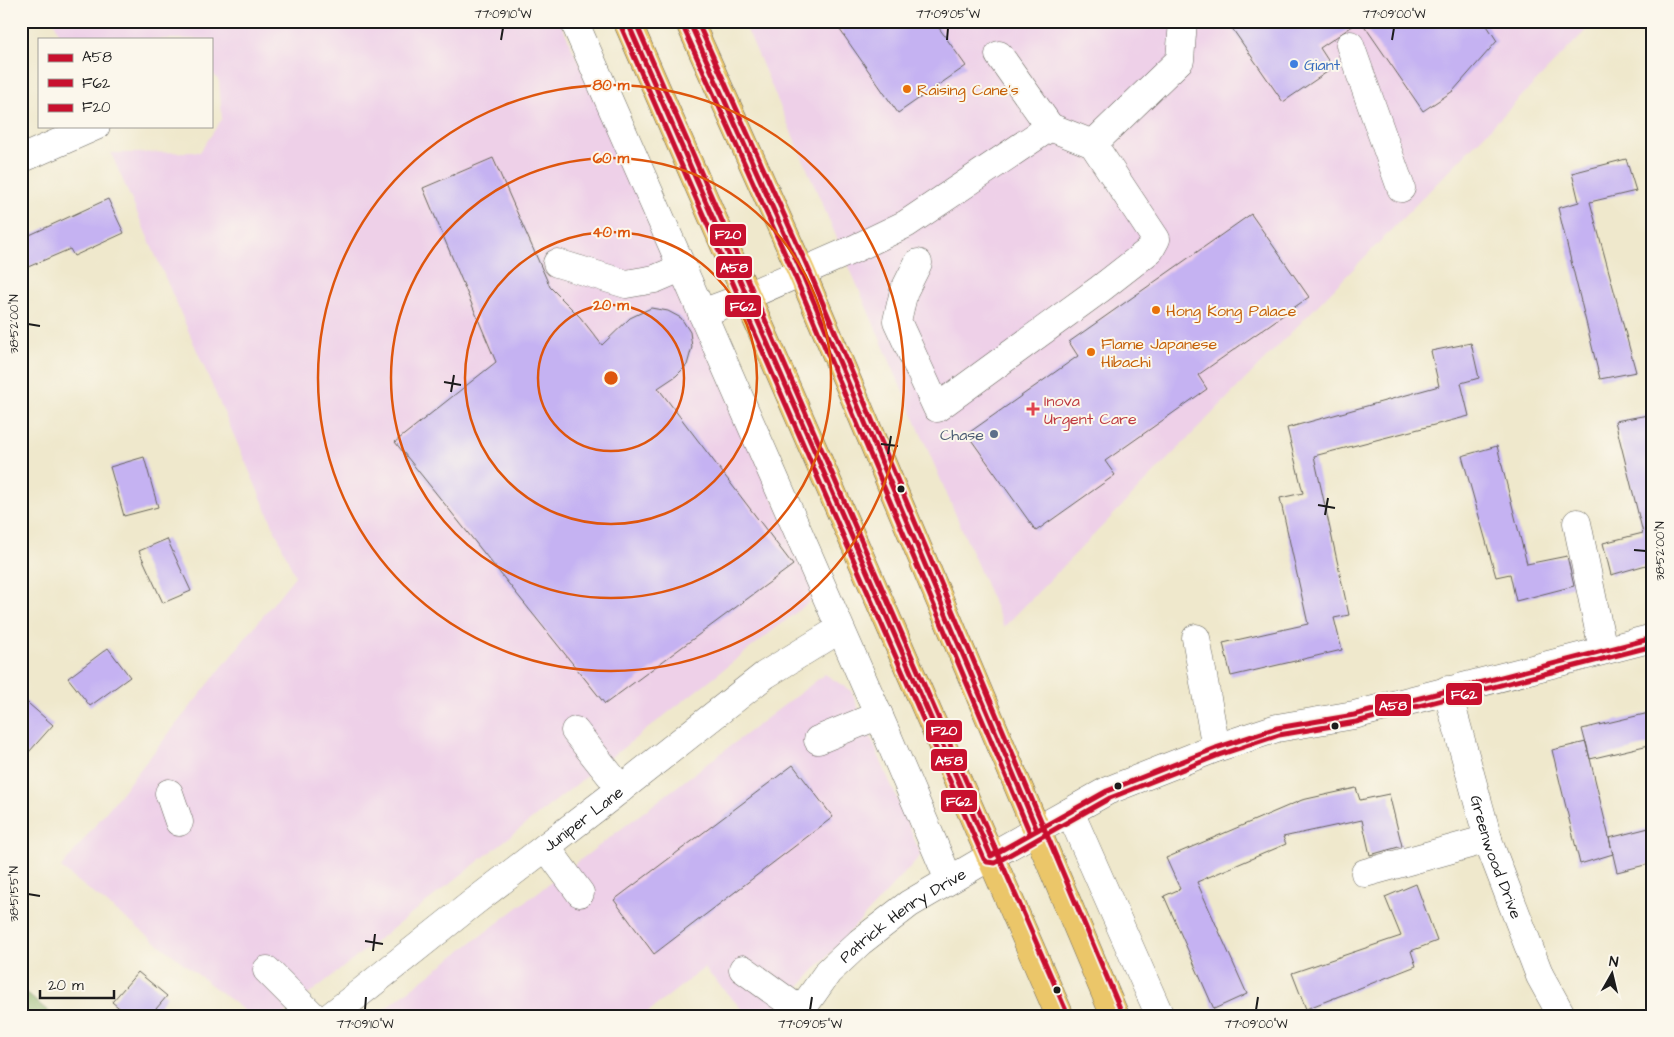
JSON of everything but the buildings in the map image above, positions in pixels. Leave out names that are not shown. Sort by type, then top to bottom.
[{"type":"main road","points":[[627,21],[1060,1016]]},
{"type":"main road","points":[[689,21],[801,271],[1115,1016]]},
{"type":"street","points":[[574,21],[949,880]]},
{"type":"street","points":[[1093,144],[1180,60],[1183,21]]},
{"type":"street","points":[[1350,45],[1401,188]]},
{"type":"street","points":[[918,263],[904,291],[897,321],[937,408],[1100,289],[1150,250],[1156,239],[1093,144],[1050,127],[999,55]]},
{"type":"street","points":[[702,313],[854,249],[906,224],[1050,127]]},
{"type":"street","points":[[21,159],[91,128]]},
{"type":"street","points":[[557,263],[626,284],[655,279],[682,267]]},
{"type":"street","points":[[1577,523],[1603,650]]},
{"type":"street","name":"Juniper Lane","points":[[332,1016],[765,675],[840,629]]},
{"type":"street","points":[[1196,638],[1216,748]]},
{"type":"street","name":"Patrick Henry Drive","points":[[799,1013],[828,972],[860,942],[909,904],[1107,792],[1216,748],[1278,728],[1354,715],[1653,638]]},
{"type":"street","name":"Greenwood Drive","points":[[1446,690],[1488,838],[1540,976],[1562,1016]]},
{"type":"street","points":[[818,740],[878,715]]},
{"type":"street","points":[[575,731],[621,789]]},
{"type":"street","points":[[169,793],[179,822]]},
{"type":"street","points":[[1070,812],[1160,1016]]},
{"type":"street","points":[[1365,873],[1488,838]]},
{"type":"street","points":[[546,847],[580,893]]},
{"type":"street","points":[[743,969],[799,1013]]},
{"type":"street","points":[[267,970],[313,1016]]},
{"type":"shaded area","points":[[54,21],[560,21],[817,596],[281,1016],[251,1016],[61,868],[295,576],[111,153],[200,152],[222,119],[219,81],[212,72],[212,38],[61,38]]},
{"type":"shaded area","points":[[742,21],[1595,21],[1004,627]]},
{"type":"shaded area","points":[[825,674],[851,691],[921,855],[772,1016],[748,1016],[704,968],[643,1016],[375,1016]]},
{"type":"green space","points":[[21,989],[54,1016],[21,1016]]},
{"type":"transit line","name":"A58","points":[[627,21],[991,856],[1107,791],[1216,748],[1277,728],[1354,715],[1653,638]]},
{"type":"transit line","name":"F20","points":[[635,21],[1067,1013]]},
{"type":"transit line","name":"A58","points":[[689,21],[801,271],[1037,830]]},
{"type":"transit line","name":"F20","points":[[697,21],[808,268],[1122,1013]]},
{"type":"transit line","name":"F62","points":[[620,24],[984,859],[987,862],[995,863],[1110,798],[1219,755],[1279,735],[1356,722],[1653,646]]},
{"type":"transit line","name":"F62","points":[[682,24],[794,274],[1030,833]]},
{"type":"place","name":"Giant","points":[[1294,64]]},
{"type":"place","name":"Raising Cane's","points":[[907,89]]},
{"type":"place","name":"Hong Kong Palace","points":[[1156,310]]},
{"type":"place","name":"Flame Japanese Hibachi","points":[[1091,352]]},
{"type":"place","name":"Inova Urgent Care","points":[[1033,409]]},
{"type":"place","name":"Chase","points":[[994,434]]}]
